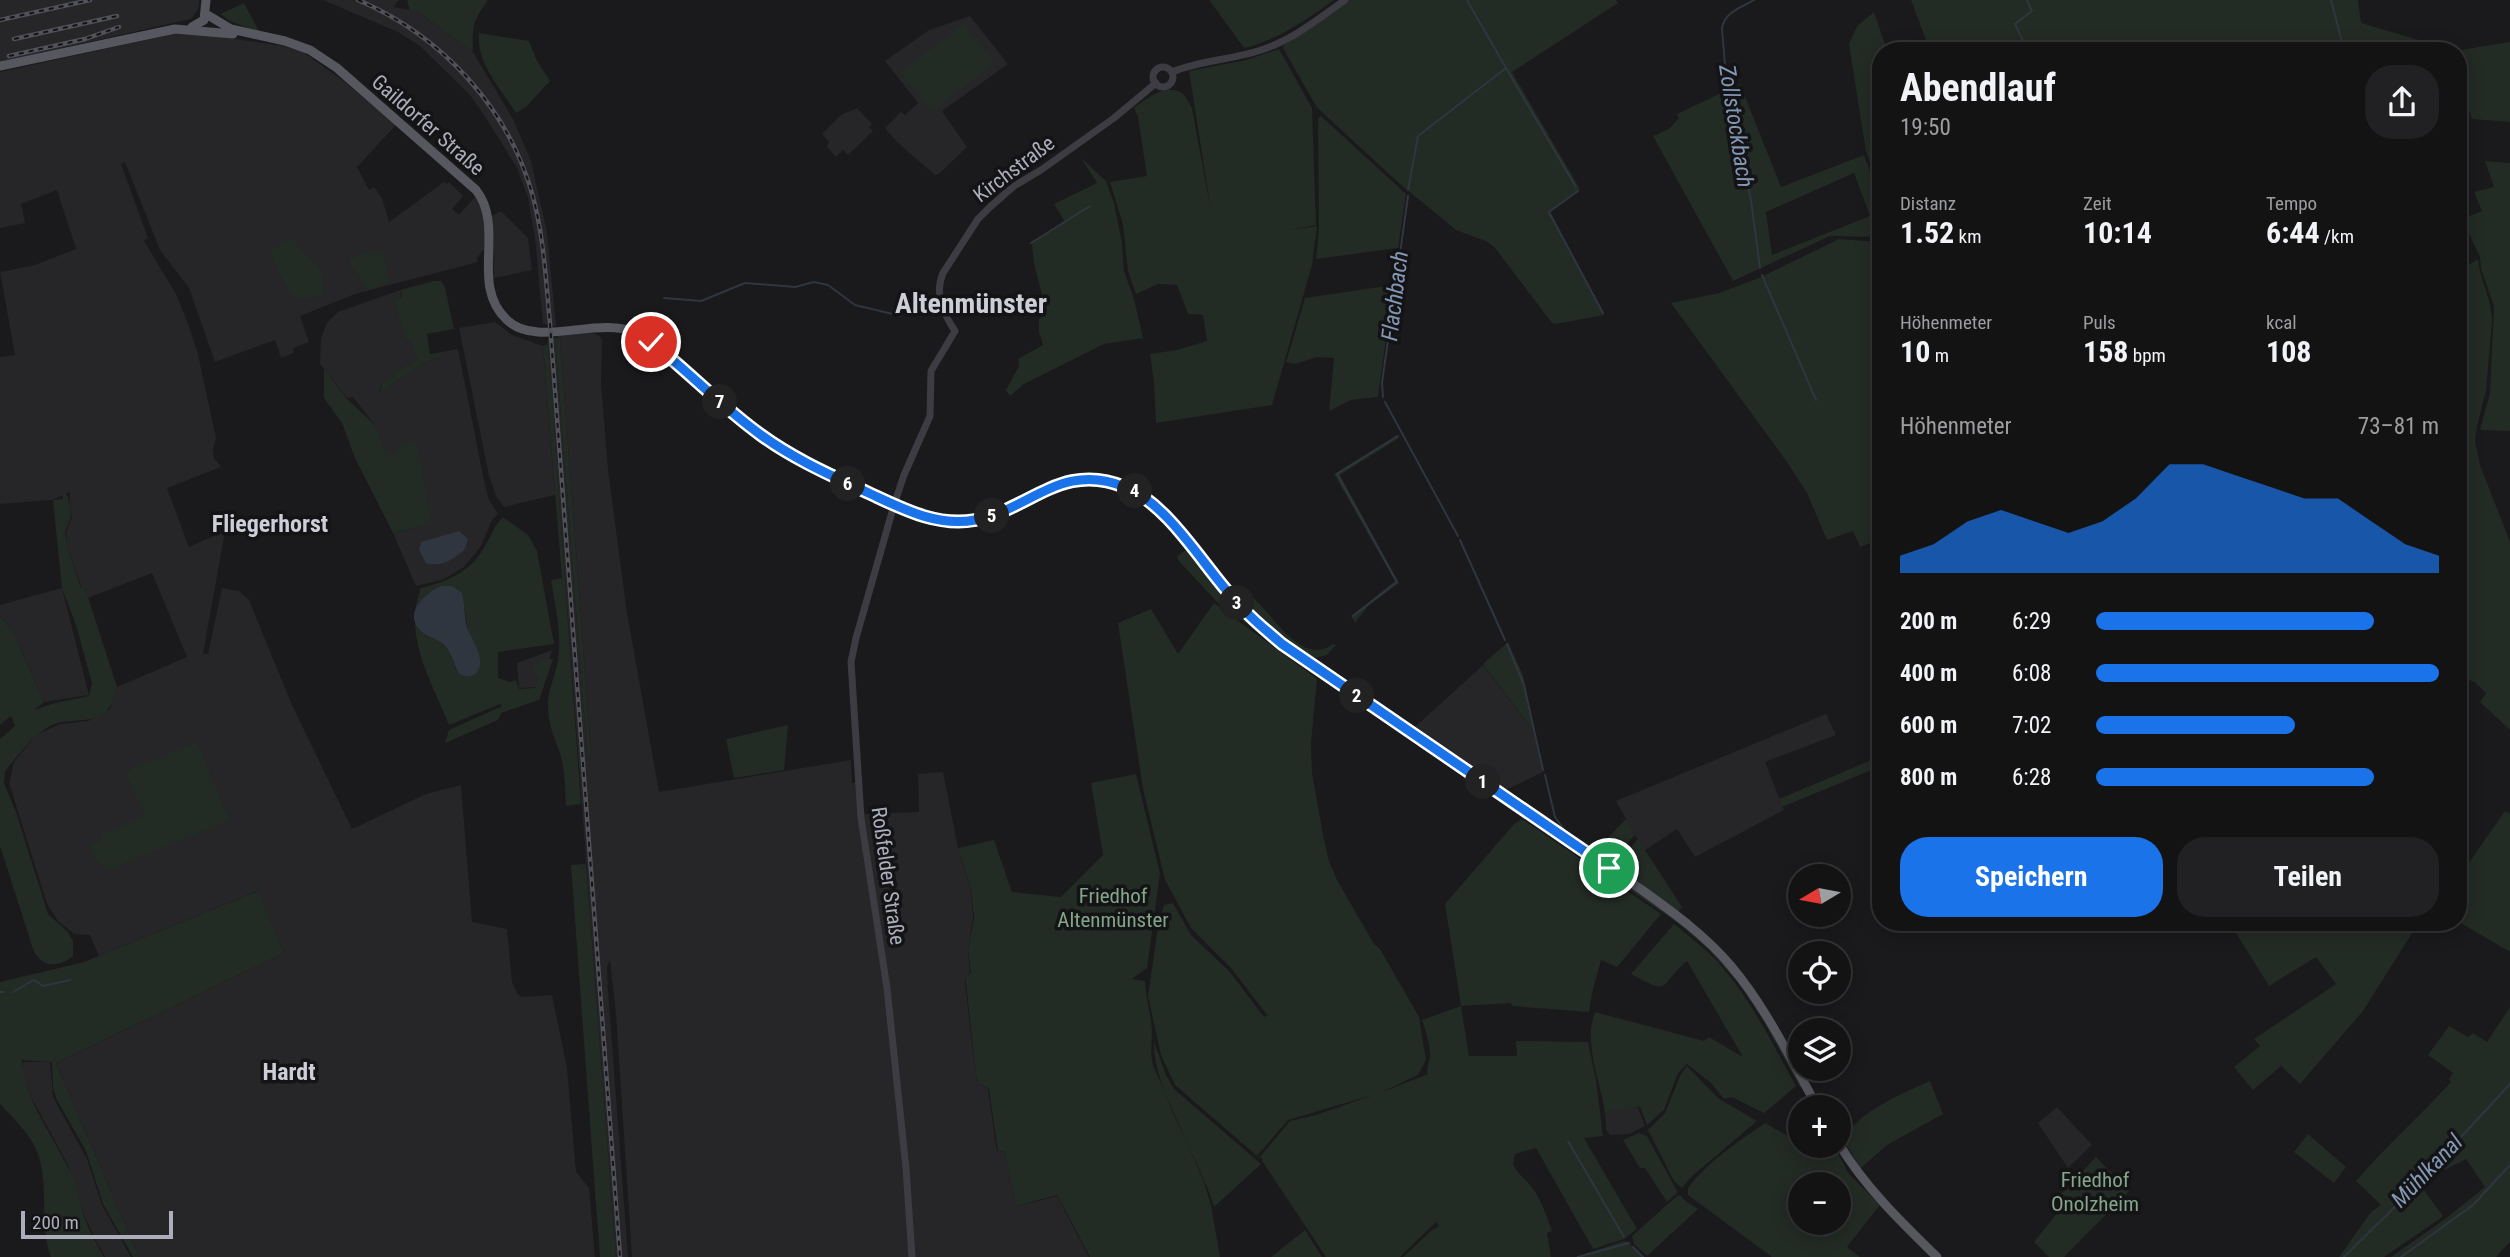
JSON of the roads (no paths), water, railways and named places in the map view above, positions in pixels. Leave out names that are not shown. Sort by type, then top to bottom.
[{"type":"main road","points":[[206,0],[209,23],[226,32]]},
{"type":"main road","points":[[0,66],[175,29],[206,14]]},
{"type":"main road","points":[[187,29],[200,24],[206,14]]},
{"type":"main road","name":"Gaildorfer Straße","points":[[206,14],[230,29],[277,39],[310,50],[337,68],[476,190],[488,218],[491,293],[497,308],[516,326],[533,331],[609,327],[633,332],[663,352],[733,414],[778,447],[831,476],[894,505],[932,518],[950,522],[996,514],[1058,484],[1083,480],[1116,483],[1140,494],[1153,505],[1252,618],[1282,644],[1683,920],[1729,964],[1758,1003],[1811,1095]]},
{"type":"main road","name":"Gaildorfer Straße","points":[[175,29],[277,39]]},
{"type":"main road","points":[[1849,1158],[1881,1200],[1937,1257]]},
{"type":"street","name":"Kirchstraße","points":[[1172,72],[1201,61],[1251,53],[1270,47],[1292,37],[1345,0]]},
{"type":"street","name":"Kirchstraße","points":[[1167,67],[1172,72],[1170,84],[1164,86],[1156,83],[1153,76],[1158,68],[1167,67]]},
{"type":"street","name":"Kirchstraße","points":[[894,505],[930,416],[931,371],[955,331],[939,296],[939,282],[943,273],[978,219],[989,207],[1014,186],[1114,118],[1156,83]]},
{"type":"street","name":"Roßfelder Straße","points":[[894,505],[856,638],[851,675],[861,818],[887,988],[906,1168],[912,1257]]},
{"type":"waterway","name":"Flachbach","points":[[1408,190],[1418,136],[1506,68],[1467,0]]},
{"type":"waterway","name":"Zollstockbach","points":[[1754,0],[1729,15],[1722,29],[1727,88],[1751,200],[1760,268]]},
{"type":"waterway","points":[[2024,42],[2015,24],[2032,11],[2027,0]]},
{"type":"waterway","points":[[2331,0],[2342,42]]},
{"type":"waterway","points":[[1506,68],[1576,187]]},
{"type":"waterway","points":[[1578,191],[1549,212],[1603,313]]},
{"type":"waterway","name":"Flachbach","points":[[1383,397],[1382,383],[1408,196]]},
{"type":"waterway","points":[[1031,243],[1090,206]]},
{"type":"waterway","name":"Zollstockbach","points":[[1762,275],[1816,400]]},
{"type":"waterway","points":[[664,298],[701,301],[745,283],[795,287],[814,282],[828,285],[855,305],[901,316]]},
{"type":"waterway","name":"Flachbach","points":[[1385,402],[1458,536]]},
{"type":"waterway","points":[[1353,616],[1397,582],[1337,474],[1398,436]]},
{"type":"waterway","name":"Flachbach","points":[[1460,540],[1505,640]]},
{"type":"waterway","name":"Flachbach","points":[[1507,644],[1524,685],[1543,770]]},
{"type":"waterway","name":"Flachbach","points":[[1545,775],[1555,817],[1566,832]]},
{"type":"waterway","points":[[13,992],[34,980],[43,986],[70,980]]},
{"type":"waterway","name":"Mühlkanal","points":[[2344,1257],[2412,1190],[2510,1084]]},
{"type":"waterway","points":[[1568,1141],[1624,1237]]},
{"type":"waterway","points":[[2401,1257],[2473,1205],[2510,1165]]},
{"type":"waterway","points":[[1578,1257],[1629,1243]]},
{"type":"waterway","points":[[1633,1247],[1643,1257]]},
{"type":"railway","points":[[0,20],[90,0]]},
{"type":"railway","points":[[358,0],[417,33],[468,79],[507,134],[522,164],[537,213],[550,324],[620,1257]]},
{"type":"railway","points":[[14,39],[117,16]]},
{"type":"railway","points":[[9,56],[85,39],[119,27]]},
{"type":"district","name":"Altenmünster","points":[[971,303]]},
{"type":"district","name":"Fliegerhorst","points":[[270,524]]},
{"type":"district","name":"Hardt","points":[[289,1072]]},
{"type":"park label","name":"Friedhof Altenmünster","points":[[1113,908]]},
{"type":"park label","name":"Friedhof Onolzheim","points":[[2095,1192]]}]
